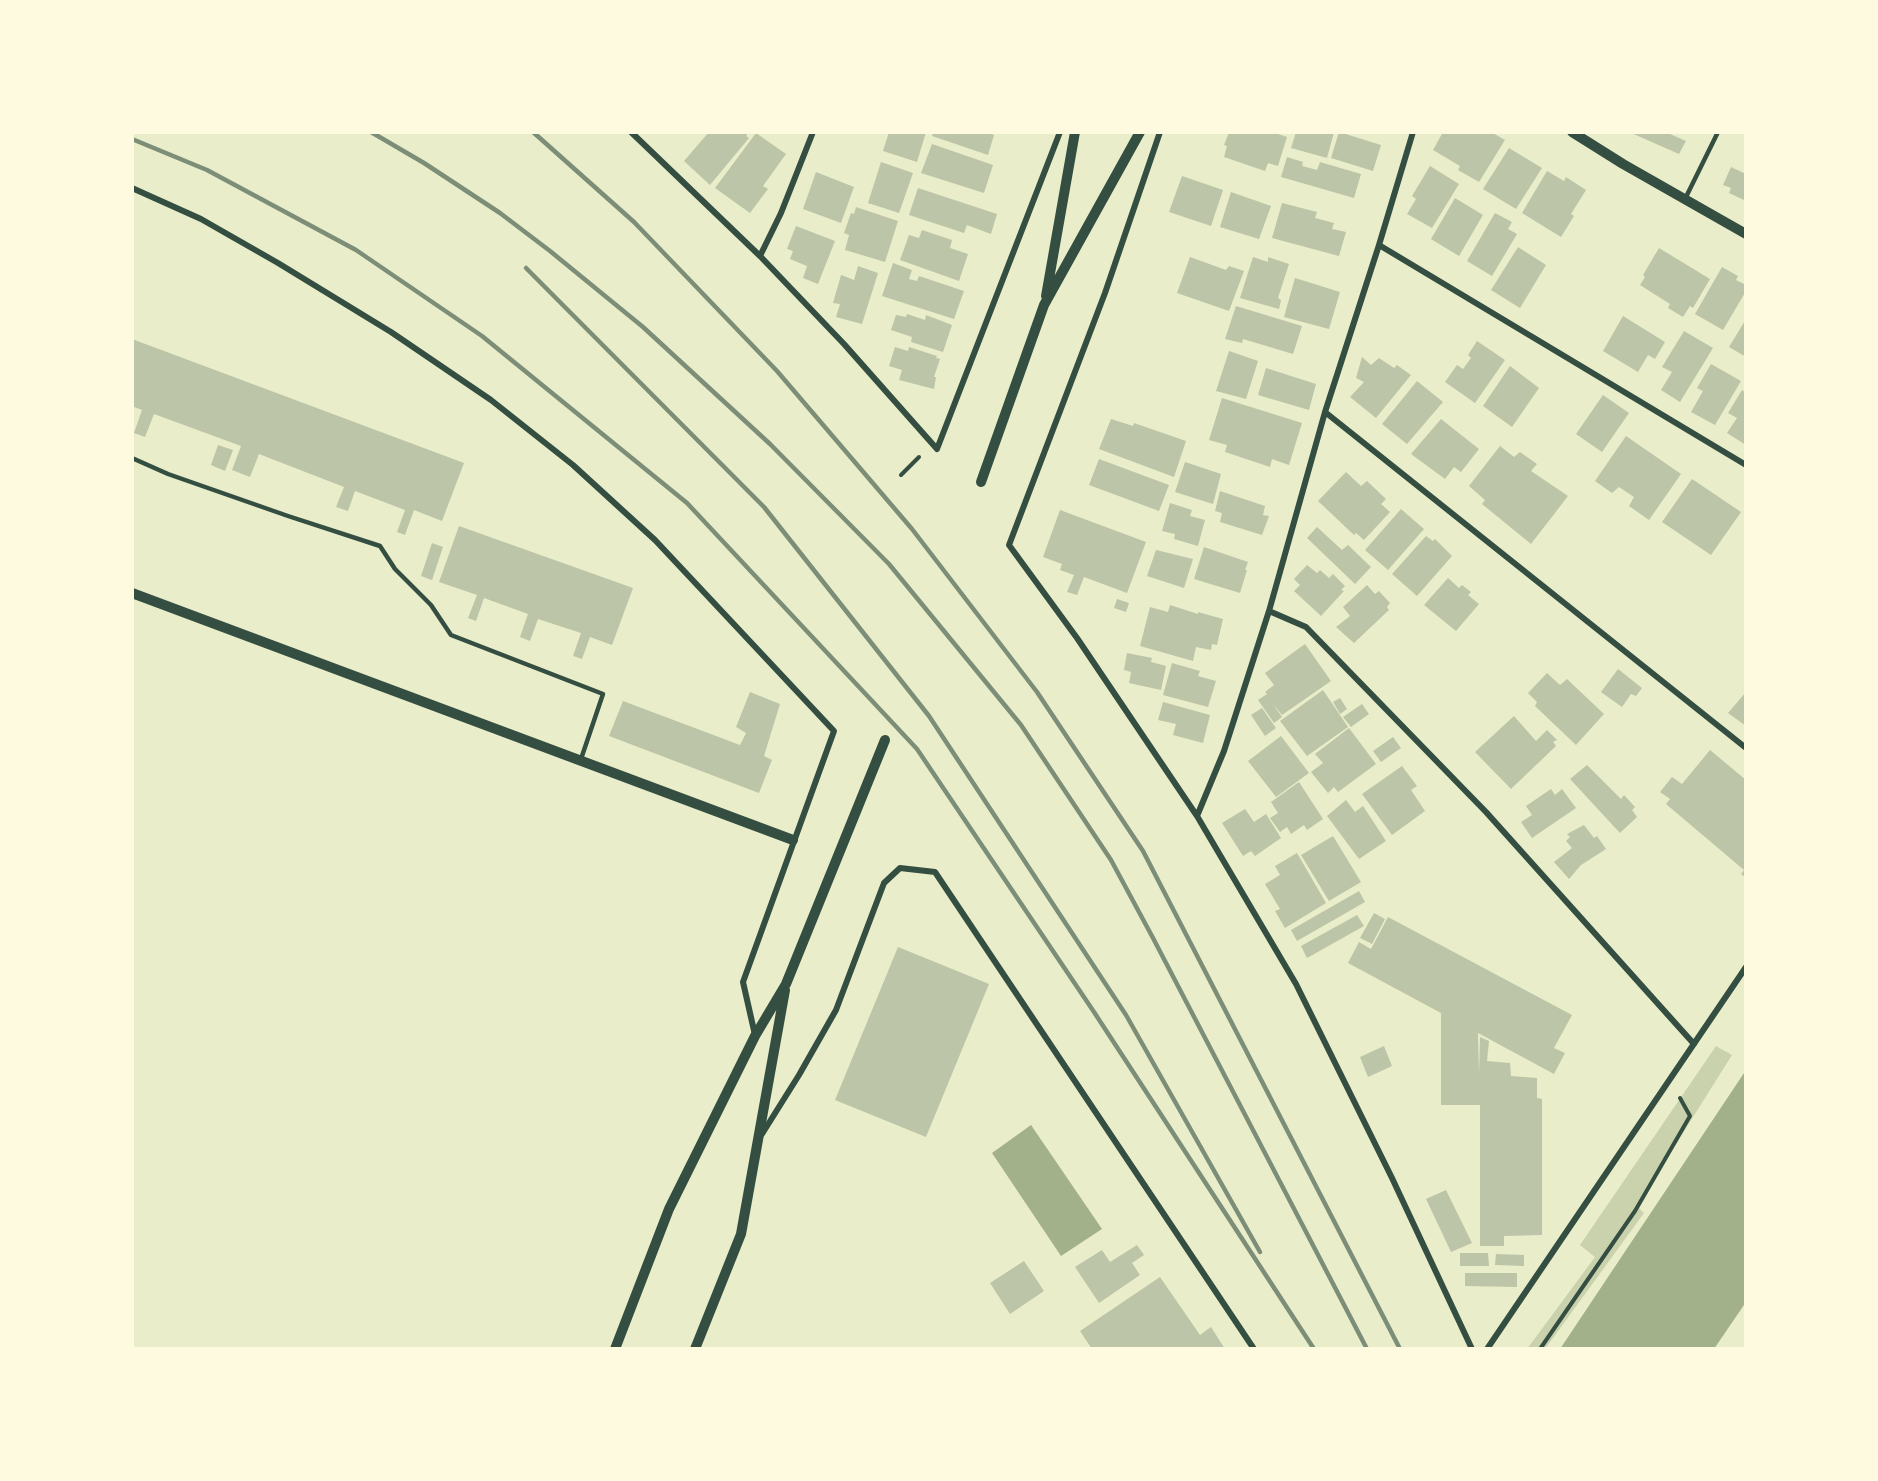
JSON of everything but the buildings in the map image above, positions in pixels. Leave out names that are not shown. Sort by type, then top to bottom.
[{"type":"street","points":[[631,132],[760,256],[844,344],[938,449],[1060,132]]},
{"type":"street","points":[[760,256],[781,213],[813,132]]},
{"type":"street","points":[[981,482],[1044,305],[1075,132]]},
{"type":"street","points":[[1044,305],[1140,132]]},
{"type":"street","points":[[1160,132],[1102,301],[1009,545],[1077,638],[1197,816],[1296,984],[1392,1178],[1472,1349]]},
{"type":"street","points":[[1197,816],[1224,751],[1269,611],[1325,412],[1413,132]]},
{"type":"street","points":[[1572,132],[1746,234]]},
{"type":"street","points":[[132,188],[201,219],[278,263],[391,332],[500,408],[573,465],[655,540],[834,731],[743,982],[755,1036]]},
{"type":"street","points":[[1379,245],[1746,465]]},
{"type":"street","points":[[1325,412],[1746,748]]},
{"type":"street","points":[[132,592],[794,840]]},
{"type":"street","points":[[1269,611],[1306,627],[1486,812],[1694,1044]]},
{"type":"street","points":[[615,1349],[669,1209],[755,1036],[786,984],[885,740]]},
{"type":"street","points":[[760,1138],[836,1010],[884,883],[900,868],[935,872],[1254,1349]]},
{"type":"street","points":[[1488,1349],[1746,967]]},
{"type":"street","points":[[695,1349],[741,1234],[786,984]]},
{"type":"lane","points":[[1685,199],[1718,132]]},
{"type":"lane","points":[[132,458],[201,486],[380,546],[395,569],[431,604],[451,634],[603,694],[580,761]]},
{"type":"path","points":[[1540,1349],[1635,1211],[1690,1116],[1670,1079]]},
{"type":"shaded area","points":[[1716,1046],[1732,1055],[1637,1206],[1644,1213],[1545,1349],[1527,1349],[1595,1257],[1580,1245]]},
{"type":"shaded area","points":[[1746,1070],[1746,1302],[1714,1349],[1560,1349]]},
{"type":"shaded area","points":[[1031,1125],[1102,1229],[1061,1256],[992,1153]]},
{"type":"railway","points":[[371,132],[424,163],[500,213],[643,327],[770,444],[889,564],[1021,725],[1111,860],[1367,1349]]},
{"type":"railway","points":[[533,132],[634,222],[777,371],[912,529],[1037,692],[1143,851],[1400,1349]]},
{"type":"railway","points":[[132,139],[207,170],[356,250],[482,336],[687,503],[917,749],[1094,1012],[1314,1349]]},
{"type":"railway","points":[[526,268],[764,507],[929,716],[1126,1015],[1260,1252]]}]
